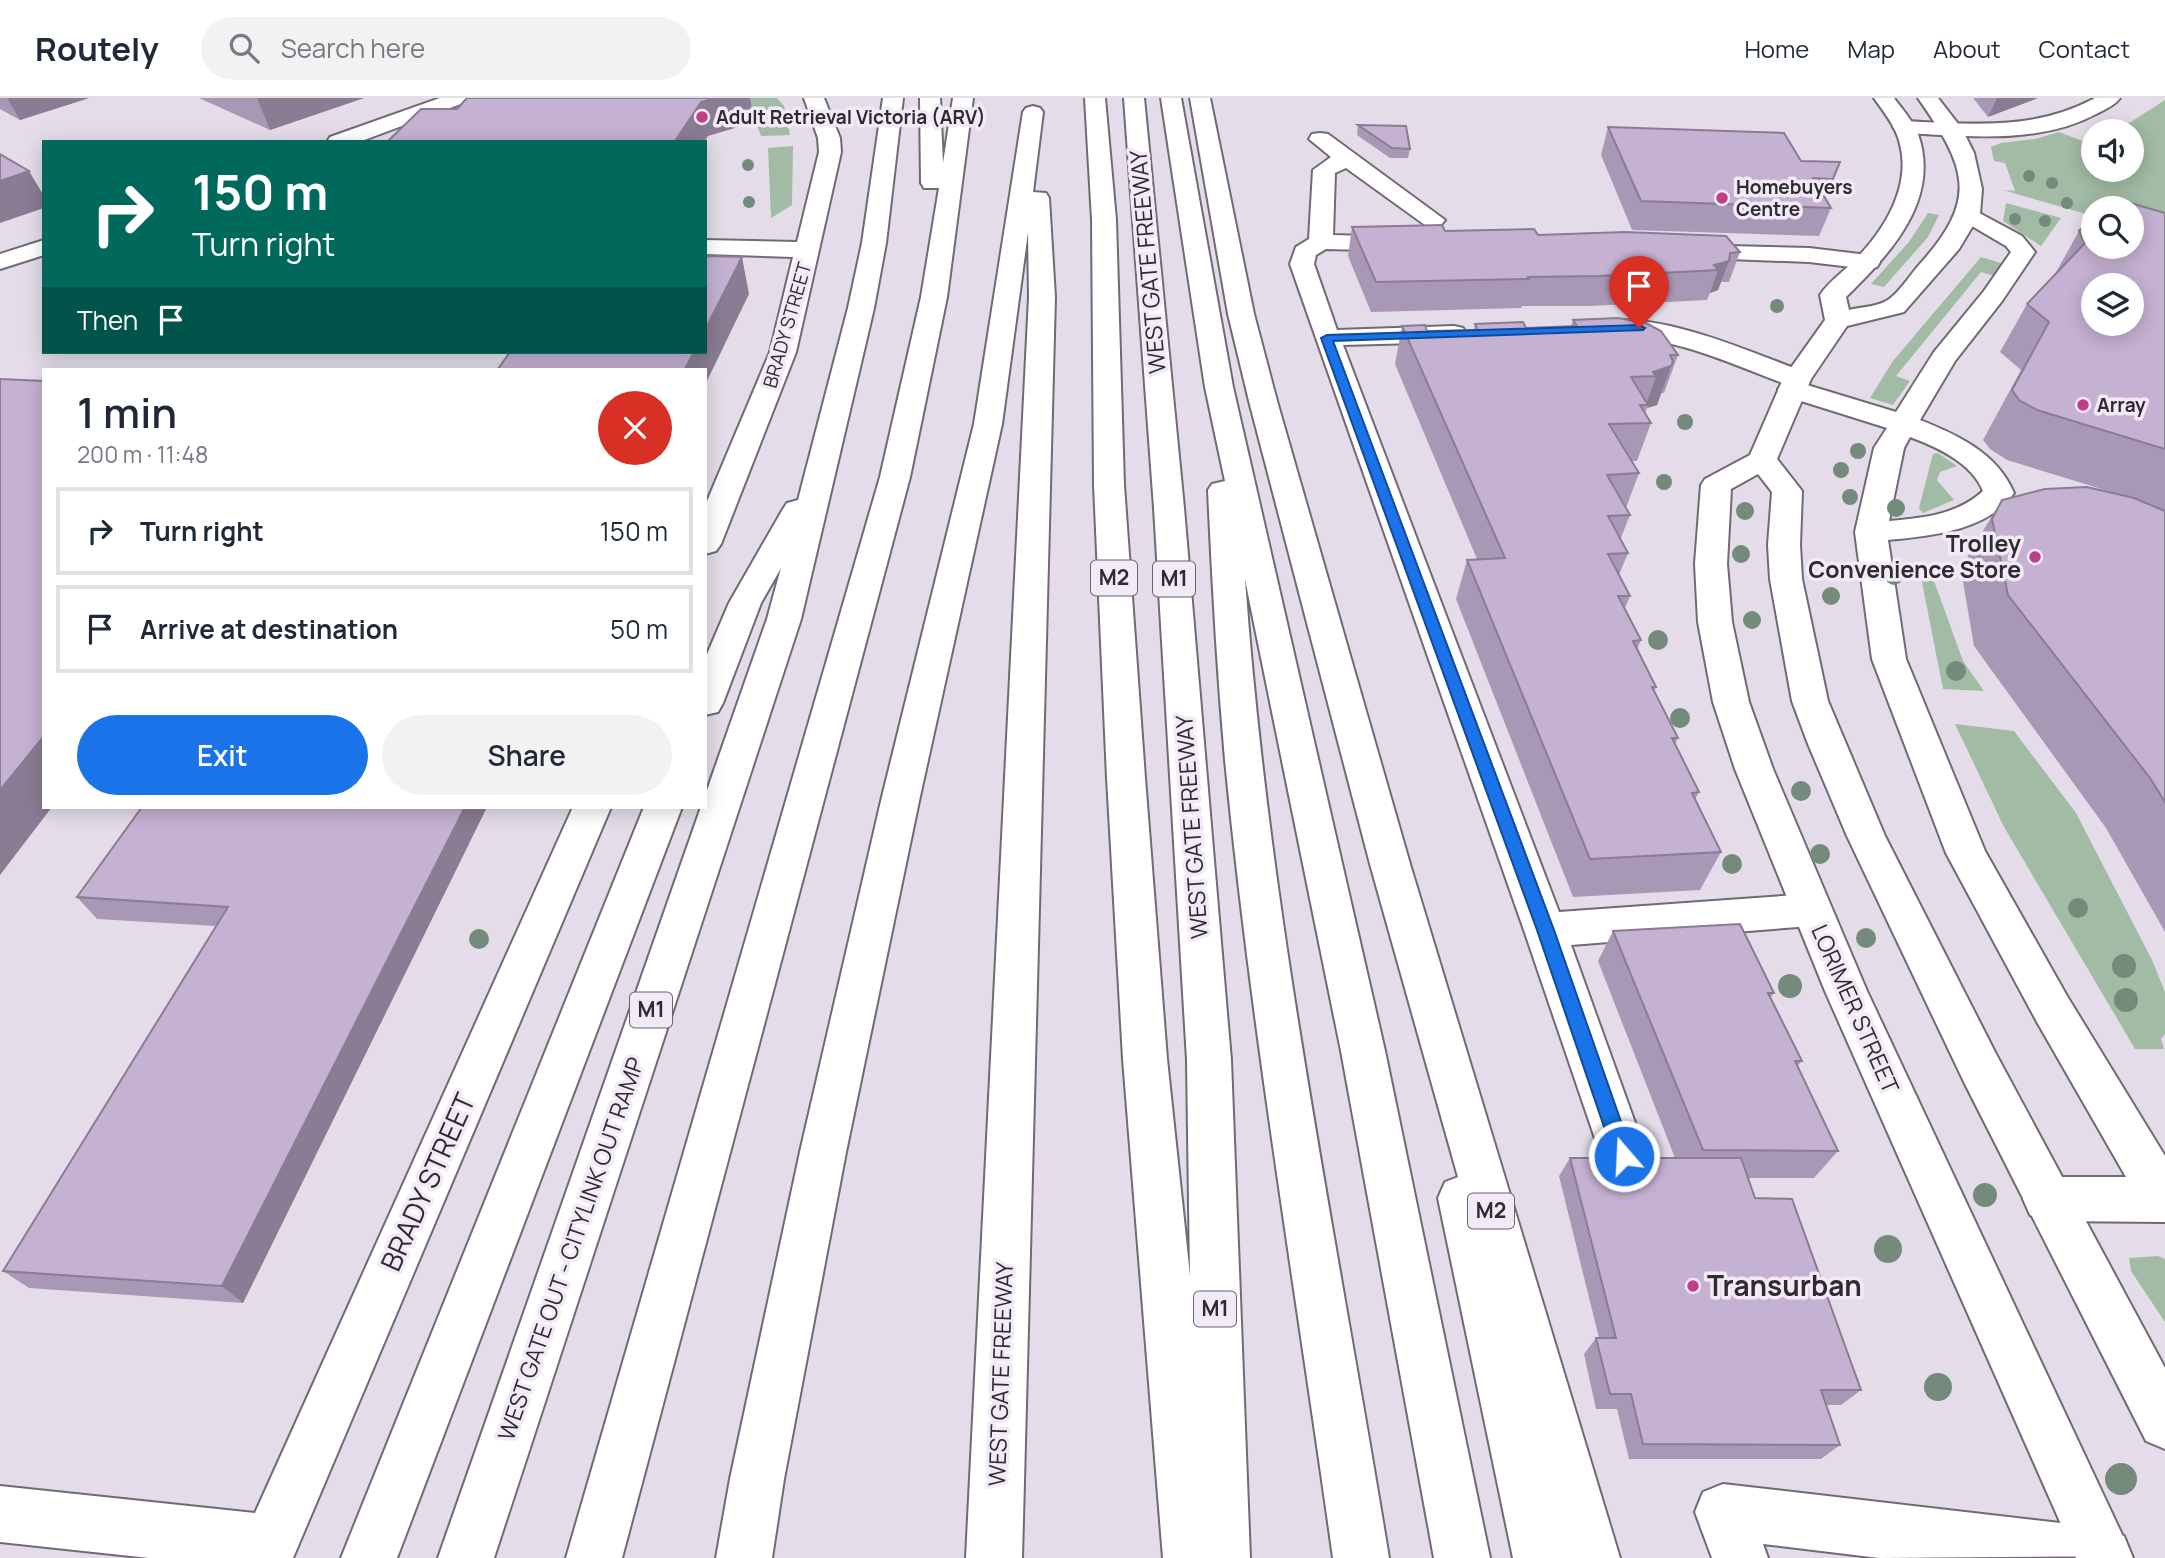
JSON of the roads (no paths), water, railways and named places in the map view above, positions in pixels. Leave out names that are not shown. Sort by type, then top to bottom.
[{"type":"main road","points":[[344,140],[459,98]]},
{"type":"main road","name":"BRADY STREET","points":[[707,539],[783,352],[808,250],[830,152],[829,138],[814,98]]},
{"type":"main road","name":"M1","points":[[825,459],[874,243],[893,98]]},
{"type":"main road","points":[[930,98],[934,298]]},
{"type":"main road","points":[[594,1558],[895,477],[934,298],[963,98]]},
{"type":"main road","name":"M2","points":[[1095,98],[1104,220],[1109,485],[1145,1059],[1191,1558]]},
{"type":"main road","name":"WEST GATE FREEWAY","points":[[1134,98],[1169,508],[1209,1060],[1222,1558]]},
{"type":"main road","points":[[1171,98],[1219,387],[1363,1051],[1462,1558]]},
{"type":"main road","name":"M2","points":[[1200,98],[1241,314],[1390,864],[1592,1558]]},
{"type":"main road","points":[[1838,320],[1833,295],[1868,262],[1898,221],[1911,194],[1913,159],[1904,128],[1884,98]]},
{"type":"main road","points":[[1928,98],[1951,129],[1963,153],[1971,189],[1968,214],[1951,244],[1895,307],[1838,320],[1794,384],[1762,460],[1787,492],[1784,545],[1786,579],[1810,701],[1826,744],[1866,836],[2048,1199],[2165,1422]]},
{"type":"main road","points":[[1904,128],[1999,132],[2045,127],[2110,98]]},
{"type":"main road","points":[[744,1558],[757,1479],[823,1152],[900,801],[988,424],[1033,105]]},
{"type":"main road","name":"WEST GATE FREEWAY","points":[[994,1558],[1042,297],[1033,105]]},
{"type":"main road","points":[[1320,139],[1433,220]]},
{"type":"main road","points":[[1321,242],[1322,174],[1329,165],[1350,161]]},
{"type":"main road","points":[[1968,214],[2014,241],[2023,252],[1993,296],[1943,358],[1900,424],[1889,448],[1871,532],[1889,659],[1966,853],[2052,1009],[2165,1199]]},
{"type":"main road","points":[[1433,245],[1321,242],[1306,252],[1302,264],[1545,930],[1624,1156]]},
{"type":"main road","points":[[707,247],[808,250]]},
{"type":"main road","points":[[0,262],[42,248]]},
{"type":"main road","points":[[1670,251],[1809,255],[1868,262]]},
{"type":"main road","points":[[1572,330],[1639,328],[1672,333],[1951,445],[1974,459],[1991,475],[1999,493],[1986,507],[1957,518],[1912,530],[1871,532]]},
{"type":"main road","points":[[1327,338],[1490,333]]},
{"type":"main road","points":[[1219,387],[1227,600],[1243,773],[1276,1022],[1361,1558]]},
{"type":"main road","points":[[707,697],[745,603],[825,459]]},
{"type":"main road","name":"WEST GATE OUT - CITYLINK OUT RAMP","points":[[466,1558],[784,619],[825,459]]},
{"type":"main road","name":"LORIMER STREET","points":[[1762,460],[1716,485],[1710,564],[1715,622],[1731,702],[1754,769],[1811,910],[2105,1557]]},
{"type":"main road","name":"BRADY STREET","points":[[267,1551],[591,809]]},
{"type":"main road","points":[[369,1558],[662,809]]},
{"type":"main road","name":"M2","points":[[1390,864],[1541,1558]]},
{"type":"main road","points":[[1545,930],[1811,910]]},
{"type":"main road","points":[[2048,1199],[2165,1199]]},
{"type":"main road","points":[[1740,1558],[1723,1512],[2105,1557]]},
{"type":"main road","points":[[0,1514],[267,1551]]},
{"type":"place","name":"Adult Retrieval Victoria (ARV)","points":[[702,117]]},
{"type":"place","name":"Homebuyers Centre","points":[[1722,198]]},
{"type":"place","name":"Array","points":[[2083,405]]},
{"type":"place","name":"Trolley Convenience Store","points":[[2035,557]]},
{"type":"place","name":"Transurban","points":[[1693,1286]]}]
